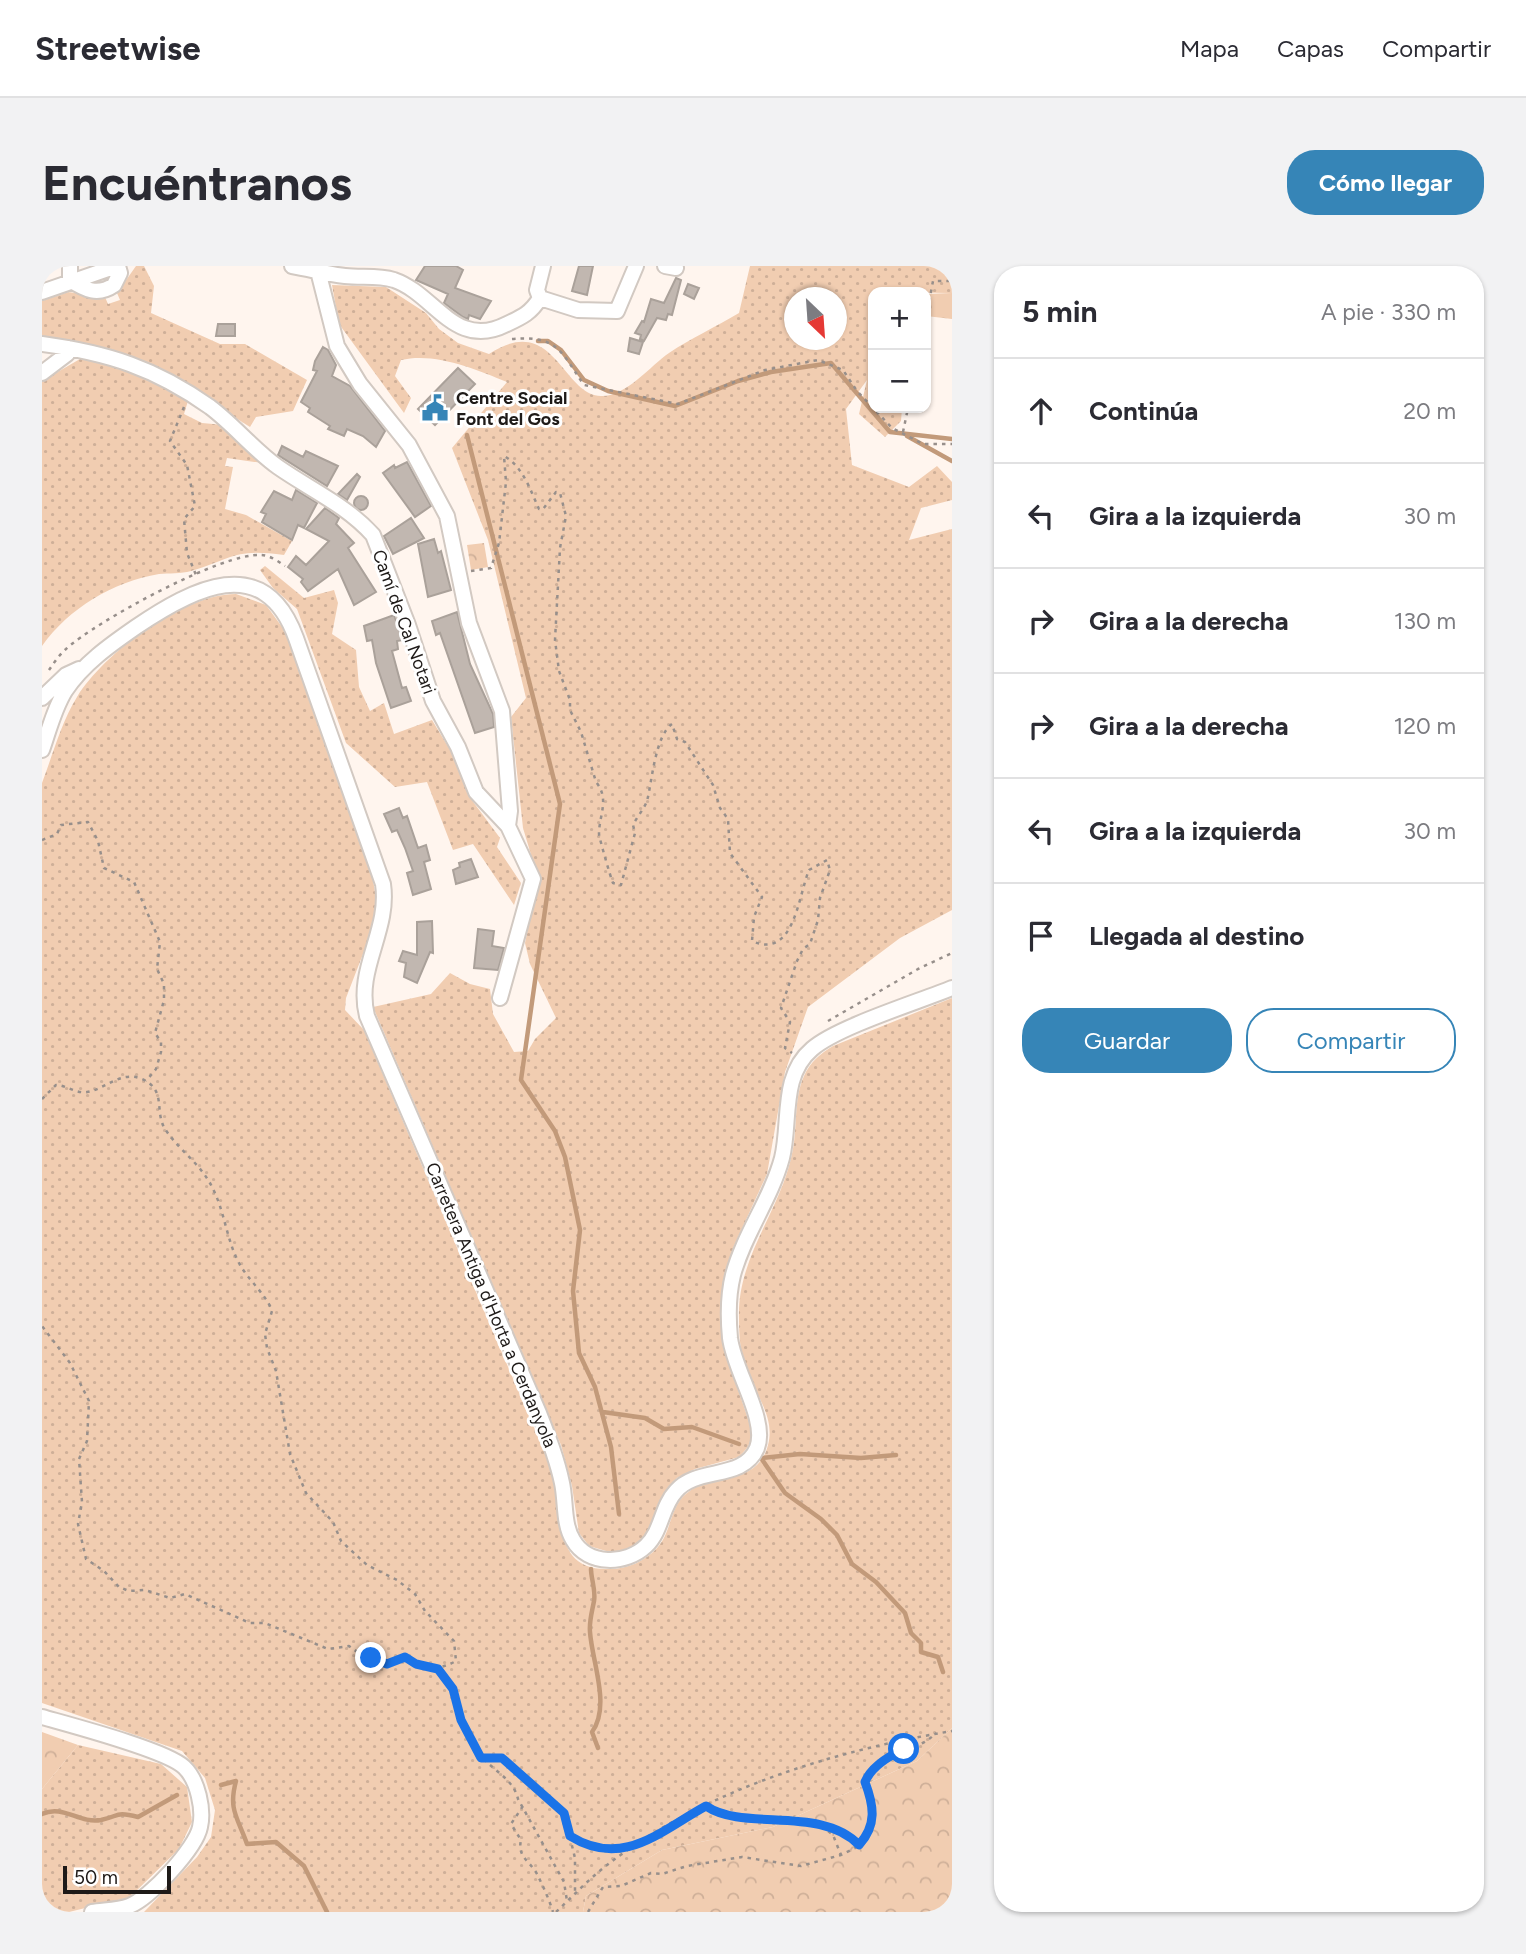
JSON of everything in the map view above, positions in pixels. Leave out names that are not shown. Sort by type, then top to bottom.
[{"type":"street","points":[[42,292],[70,273],[118,266]]},
{"type":"street","points":[[292,266],[395,281],[411,289],[453,323],[478,331],[495,330],[532,311],[540,298]]},
{"type":"street","points":[[540,298],[537,290],[543,266]]},
{"type":"street","points":[[540,298],[578,310],[617,311],[636,266]]},
{"type":"street","name":"Camí de Cal Notari","points":[[318,271],[337,346],[360,384],[409,445],[447,516],[468,623],[502,711],[510,811],[508,826]]},
{"type":"street","name":"Camí de Cal Notari","points":[[42,344],[107,354],[149,371],[189,394],[211,408],[277,467],[326,496],[373,536],[408,625],[433,701],[458,747],[476,792],[508,826],[533,878],[500,998]]},
{"type":"street","points":[[42,373],[66,354],[68,348]]},
{"type":"street","name":"Carretera Antiga d'Horta a Cerdanyola","points":[[42,750],[56,708],[84,667],[167,606],[210,586],[233,584],[256,589],[274,601],[288,618],[383,884],[383,925],[364,982],[367,1016],[539,1413],[559,1469],[569,1533],[578,1547],[594,1558],[619,1560],[643,1549],[653,1538],[677,1489],[694,1478],[744,1464],[757,1448],[759,1420],[735,1361],[729,1325],[730,1293],[739,1256],[778,1170],[791,1084],[798,1066],[811,1049],[828,1039],[952,988]]},
{"type":"street","points":[[42,698],[66,675],[84,667]]},
{"type":"street","points":[[42,1717],[160,1755],[184,1767],[196,1787],[201,1814],[200,1830],[193,1844],[158,1885],[131,1905],[92,1912]]},
{"type":"path","points":[[931,292],[933,281],[952,281]]},
{"type":"path","points":[[504,339],[548,340],[563,350],[584,385],[678,404],[765,370],[818,360],[843,370],[857,391],[892,428],[923,443],[952,444]]},
{"type":"path","points":[[189,394],[170,441],[184,459],[192,485],[195,506],[184,519],[184,524],[187,553],[196,575]]},
{"type":"path","points":[[903,433],[907,413]]},
{"type":"path","points":[[468,571],[487,570],[493,566],[499,542],[506,482],[504,456],[521,473],[535,495],[538,509],[543,509],[556,492],[561,492],[566,516],[555,611],[559,671],[596,782],[603,791],[605,804],[599,818],[599,834],[613,883],[621,885],[635,833],[633,825],[646,804],[650,769],[672,724],[677,739],[685,742],[716,790],[720,808],[728,819],[730,853],[762,897],[754,916],[752,941],[769,944],[784,938],[794,919],[809,870],[825,860],[830,863],[810,944],[803,949],[797,961],[781,1007],[790,1022],[785,1048],[789,1052],[795,1051]]},
{"type":"path","points":[[42,840],[57,834],[61,825],[88,822],[98,841],[104,868],[120,873],[134,882],[138,889],[142,905],[160,942],[157,969],[165,989],[155,1026],[161,1052],[156,1069],[146,1081]]},
{"type":"path","points":[[826,1022],[918,969],[952,953]]},
{"type":"path","points":[[42,1099],[55,1085],[85,1092],[126,1076],[146,1081],[160,1097],[160,1121],[179,1149],[199,1164],[214,1191],[237,1260],[251,1283],[270,1304],[272,1311],[265,1334],[267,1348],[276,1371],[290,1454],[306,1493],[333,1522],[341,1541],[367,1565],[397,1580],[415,1594],[425,1611],[454,1641],[458,1658],[438,1669]]},
{"type":"path","points":[[42,1326],[70,1363],[89,1401],[88,1441],[79,1459],[82,1502],[78,1524],[86,1559],[104,1571],[119,1587],[129,1591],[145,1590],[170,1598],[185,1594],[250,1623],[265,1623],[328,1649],[349,1646],[361,1657],[379,1662],[387,1664],[405,1657],[416,1664],[438,1669],[453,1689],[461,1720],[481,1758],[499,1776],[507,1779],[523,1806],[555,1871],[564,1882],[568,1902]]},
{"type":"path","points":[[523,1806],[511,1824],[521,1840],[519,1849],[522,1857],[536,1871],[557,1911],[607,1865],[706,1806],[762,1782],[853,1752],[952,1731]]},
{"type":"path","points":[[589,1912],[603,1887],[621,1886],[651,1873],[662,1874],[687,1866],[742,1857],[801,1866],[841,1855],[859,1845],[873,1824],[871,1799],[865,1782],[873,1768],[895,1753],[928,1741],[936,1733]]},
{"type":"path","points":[[481,1758],[502,1758],[564,1813],[575,1858],[575,1895]]},
{"type":"path","points":[[706,1806],[718,1814],[775,1818],[840,1831],[859,1845]]},
{"type":"path","points":[[827,1828],[841,1855]]},
{"type":"path","points":[[570,1836],[585,1845],[603,1849],[635,1847]]},
{"type":"green space","points":[[136,266],[144,266],[154,286],[151,313],[220,344],[245,344],[307,380],[293,411],[256,417],[250,427],[199,395],[42,335],[42,301],[68,292],[105,297],[108,304],[120,300],[117,293]]},
{"type":"green space","points":[[750,266],[952,266],[952,293],[931,293],[931,287],[868,287],[868,413],[902,413],[901,421],[885,437],[859,414],[867,380],[846,409],[852,465],[909,487],[937,466],[952,482],[952,500],[921,508],[909,540],[952,529],[952,910],[900,938],[808,1007],[785,1072],[767,1174],[734,1246],[722,1298],[725,1352],[753,1433],[748,1447],[739,1457],[695,1469],[677,1478],[667,1489],[643,1540],[629,1550],[613,1553],[589,1546],[579,1533],[572,1486],[561,1445],[373,1007],[431,994],[450,973],[470,984],[490,989],[493,1014],[514,1052],[528,1051],[535,1039],[556,1018],[530,964],[525,943],[538,878],[523,828],[511,717],[526,698],[488,540],[452,448],[507,382],[441,360],[401,360],[395,376],[411,398],[404,413],[339,324],[332,285],[386,287],[426,313],[439,329],[458,343],[489,354],[511,343],[528,342],[543,348],[576,383],[588,392],[601,396],[620,392],[686,342],[739,313]]},
{"type":"green space","points":[[952,293],[952,319],[931,317],[931,294]]},
{"type":"green space","points":[[80,359],[108,362],[136,372],[188,401],[184,414],[202,423],[224,425],[269,464],[227,458],[225,466],[233,467],[225,509],[246,515],[292,541],[284,555],[244,554],[191,571],[159,574],[125,583],[79,609],[53,632],[42,646],[42,381]]},
{"type":"green space","points":[[484,543],[488,567],[471,570],[467,545]]},
{"type":"green space","points":[[265,566],[304,598],[334,590],[338,603],[332,634],[356,650],[359,687],[370,711],[384,703],[394,734],[432,720],[452,753],[474,803],[500,838],[497,847],[521,883],[514,905],[473,844],[453,850],[427,782],[395,787],[346,743],[297,609],[273,588],[260,570]]},
{"type":"green space","points":[[236,594],[266,605],[285,631],[372,874],[376,898],[373,928],[346,998],[345,1010],[364,1030],[547,1458],[566,1544],[580,1563],[593,1568],[610,1569],[623,1568],[642,1560],[662,1542],[677,1505],[687,1493],[709,1482],[745,1473],[763,1458],[770,1434],[769,1424],[742,1354],[740,1296],[752,1255],[786,1175],[794,1144],[798,1095],[804,1076],[816,1058],[833,1046],[952,998],[952,1728],[917,1761],[773,1827],[662,1850],[586,1896],[583,1912],[144,1912],[197,1857],[211,1837],[215,1810],[205,1778],[182,1751],[42,1703],[42,783],[71,707],[89,680],[106,662],[125,645],[170,615],[215,597]]},
{"type":"green space","points":[[952,1728],[952,1912],[583,1912],[586,1896],[662,1850],[773,1827],[917,1761]]},
{"type":"green space","points":[[42,1732],[78,1745],[42,1789]]},
{"type":"green space","points":[[78,1745],[161,1764],[187,1787],[192,1822],[179,1849],[130,1897],[69,1912],[42,1912],[42,1789]]},
{"type":"building","points":[[425,266],[456,266],[463,270],[455,288],[491,301],[480,319],[469,315],[468,319],[463,317],[444,303],[448,294],[416,280]]},
{"type":"building","points":[[579,266],[593,266],[587,295],[572,291]]},
{"type":"building","points":[[676,278],[681,280],[672,315],[668,314],[666,320],[657,318],[644,341],[640,339],[641,335],[635,333],[642,321],[644,322],[651,299],[664,303]]},
{"type":"building","points":[[688,284],[699,288],[694,299],[684,294]]},
{"type":"building","points":[[218,324],[235,324],[235,336],[216,336]]},
{"type":"building","points":[[630,338],[643,342],[639,354],[628,351]]},
{"type":"building","points":[[323,347],[328,350],[336,365],[332,376],[350,386],[385,431],[376,447],[363,436],[347,429],[344,436],[328,429],[330,426],[308,412],[310,408],[301,402],[317,371],[313,370],[315,361]]},
{"type":"building","points":[[458,368],[475,384],[435,425],[418,409]]},
{"type":"building","points":[[282,446],[303,457],[306,451],[338,466],[327,486],[278,455]]},
{"type":"building","points":[[407,462],[431,506],[415,517],[383,473],[394,465],[395,468]]},
{"type":"building","points":[[357,474],[360,477],[347,500],[338,494]]},
{"type":"building","points":[[296,490],[317,503],[304,528],[298,525],[292,540],[262,522],[266,514],[261,512],[274,491],[292,500]]},
{"type":"building","points":[[361,496],[366,498],[366,508],[361,510],[356,508],[354,503],[356,498]]},
{"type":"building","points":[[325,508],[339,518],[336,524],[354,543],[348,548],[376,592],[354,605],[338,569],[308,591],[301,582],[303,579],[288,567],[296,556],[306,565],[329,541],[306,529]]},
{"type":"building","points":[[411,518],[424,538],[393,554],[384,536]]},
{"type":"building","points":[[434,539],[438,553],[441,551],[451,590],[428,597],[418,544]]},
{"type":"building","points":[[457,612],[470,664],[493,714],[494,727],[475,733],[440,633],[436,635],[432,621]]},
{"type":"building","points":[[394,615],[403,640],[397,641],[398,649],[392,651],[402,688],[406,687],[411,701],[391,708],[376,663],[372,640],[367,641],[364,626]]},
{"type":"building","points":[[399,808],[403,818],[407,816],[418,848],[426,845],[430,860],[424,862],[431,889],[413,895],[407,873],[413,871],[405,848],[397,830],[392,832],[384,814]]},
{"type":"building","points":[[471,859],[478,877],[456,884],[453,870],[460,867],[459,863]]},
{"type":"building","points":[[432,921],[433,953],[430,952],[417,983],[404,977],[406,963],[399,961],[403,951],[417,955],[417,922]]},
{"type":"building","points":[[478,929],[494,931],[492,946],[504,948],[498,970],[474,968]]},
{"type":"waterway","points":[[538,341],[548,341],[561,350],[584,380],[608,391],[675,406],[738,381],[771,372],[831,363],[890,432],[952,439]]},
{"type":"waterway","points":[[467,435],[560,804],[521,1080],[555,1131],[565,1157],[580,1230],[573,1291],[579,1353],[595,1387],[611,1447],[619,1514]]},
{"type":"waterway","points":[[907,436],[952,461]]},
{"type":"waterway","points":[[603,1412],[645,1418],[664,1429],[692,1427],[739,1444]]},
{"type":"waterway","points":[[896,1455],[861,1458],[800,1454],[761,1458],[785,1493],[821,1519],[837,1535],[852,1564],[876,1582],[905,1613],[911,1633],[921,1643],[921,1652],[938,1657],[943,1672]]},
{"type":"waterway","points":[[591,1569],[594,1597],[590,1632],[600,1697],[600,1710],[592,1732],[598,1748]]},
{"type":"waterway","points":[[221,1785],[236,1781],[234,1807],[247,1844],[276,1842],[304,1866],[327,1912]]},
{"type":"waterway","points":[[42,1814],[57,1811],[93,1820],[121,1814],[138,1817],[177,1795]]},
{"type":"place","name":"Centre Social Font del Gos","points":[[435,408]]},
{"type":"route","points":[[371,1658],[387,1664],[405,1657],[429,1669],[438,1669],[453,1689],[461,1720],[481,1758],[502,1758],[520,1777],[564,1813],[570,1836],[585,1845],[603,1849],[635,1847],[706,1806],[718,1814],[729,1816],[775,1818],[821,1825],[840,1831],[859,1845],[873,1824],[871,1799],[865,1782],[867,1776],[873,1768],[904,1749]]}]
